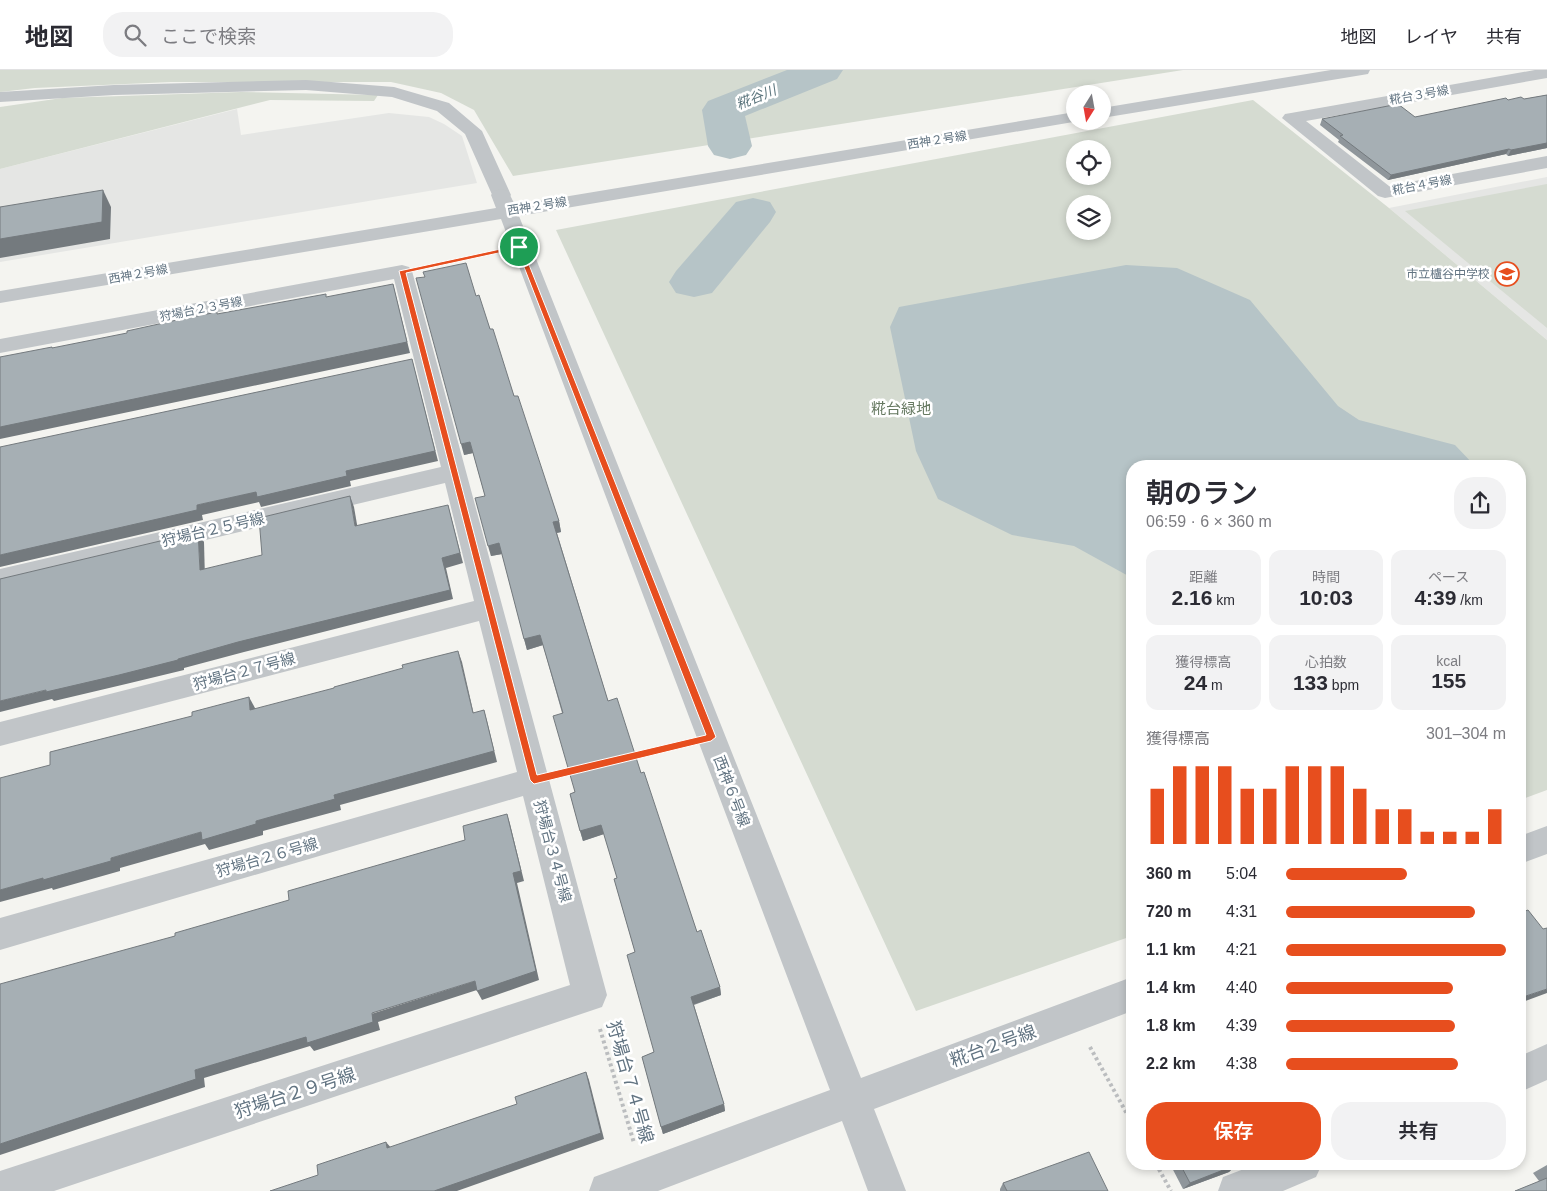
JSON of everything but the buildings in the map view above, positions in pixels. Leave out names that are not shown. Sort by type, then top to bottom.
[{"type":"street","points":[[1111,97],[1272,70]]},
{"type":"street","points":[[1111,112],[1362,70]]},
{"type":"street","name":"糀台３号線","points":[[1291,118],[1547,73]]},
{"type":"street","name":"西神６号線","points":[[0,97],[114,90],[306,85],[394,92],[443,106],[473,131],[503,203],[853,1098],[887,1191]]},
{"type":"street","name":"西神２号線","points":[[0,297],[503,203],[1066,104]]},
{"type":"street","name":"西神２号線","points":[[192,246],[503,203],[1066,118]]},
{"type":"street","name":"糀台４号線","points":[[1291,118],[1385,192],[1547,162]]},
{"type":"street","name":"西神２号線","points":[[144,255],[173,250]]},
{"type":"street","name":"狩場台２３号線","points":[[0,346],[402,271]]},
{"type":"street","name":"狩場台３４号線","points":[[402,271],[415,360],[454,472],[590,995]]},
{"type":"street","name":"狩場台２５号線","points":[[0,579],[454,472]]},
{"type":"street","name":"狩場台２７号線","points":[[0,734],[488,608]]},
{"type":"street","name":"狩場台２６号線","points":[[0,934],[534,780]]},
{"type":"street","points":[[1526,848],[1547,840]]},
{"type":"street","name":"狩場台２９号線","points":[[0,1190],[590,995]]},
{"type":"street","name":"糀台２号線","points":[[608,1191],[1126,996]]},
{"type":"street","points":[[1526,1071],[1547,1062]]},
{"type":"street","points":[[1237,1191],[1288,1170]]},
{"type":"path","points":[[402,271],[519,247]]},
{"type":"path","points":[[627,757],[711,737]]},
{"type":"path","name":"狩場台７４号線","points":[[590,995],[644,1177]]},
{"type":"path","points":[[1072,1016],[1126,1112]]},
{"type":"path","points":[[1159,1170],[1171,1191]]},
{"type":"shaded area","points":[[237,109],[241,135],[389,113],[429,117],[462,136],[477,183],[0,262],[0,169]]},
{"type":"shaded area","name":"市立櫨谷中学校","points":[[1547,177],[1547,340],[1389,208]]},
{"type":"shaded area","points":[[1126,265],[1177,268],[1250,300],[1338,406],[1359,420],[1455,445],[1469,460],[1126,460],[1126,575],[1074,546],[1012,535],[938,499],[916,451],[890,327],[899,307]]},
{"type":"green space","points":[[0,70],[1183,70],[1088,85],[1066,85],[1066,89],[513,176],[474,110],[441,93],[391,82],[171,82],[35,88],[0,92]]},
{"type":"green space","points":[[241,92],[378,95],[374,101],[270,100],[0,169],[0,107],[62,98]]},
{"type":"green space","name":"糀台緑地","points":[[1253,100],[1389,208],[1547,340],[1547,790],[1526,798],[1526,460],[1126,460],[1126,938],[916,1011],[556,230],[1092,130],[1111,130],[1111,126]]},
{"type":"green space","name":"市立櫨谷中学校","points":[[1547,184],[1547,328],[1405,211]]},
{"type":"waterway","name":"糀谷川","points":[[730,146],[723,110],[823,70]]},
{"type":"waterway","name":"糀谷川","points":[[694,282],[753,212]]},
{"type":"place","name":"市立櫨谷中学校","points":[[1507,274]]},
{"type":"route","points":[[519,247],[711,737],[534,780],[402,271],[519,247]]}]
